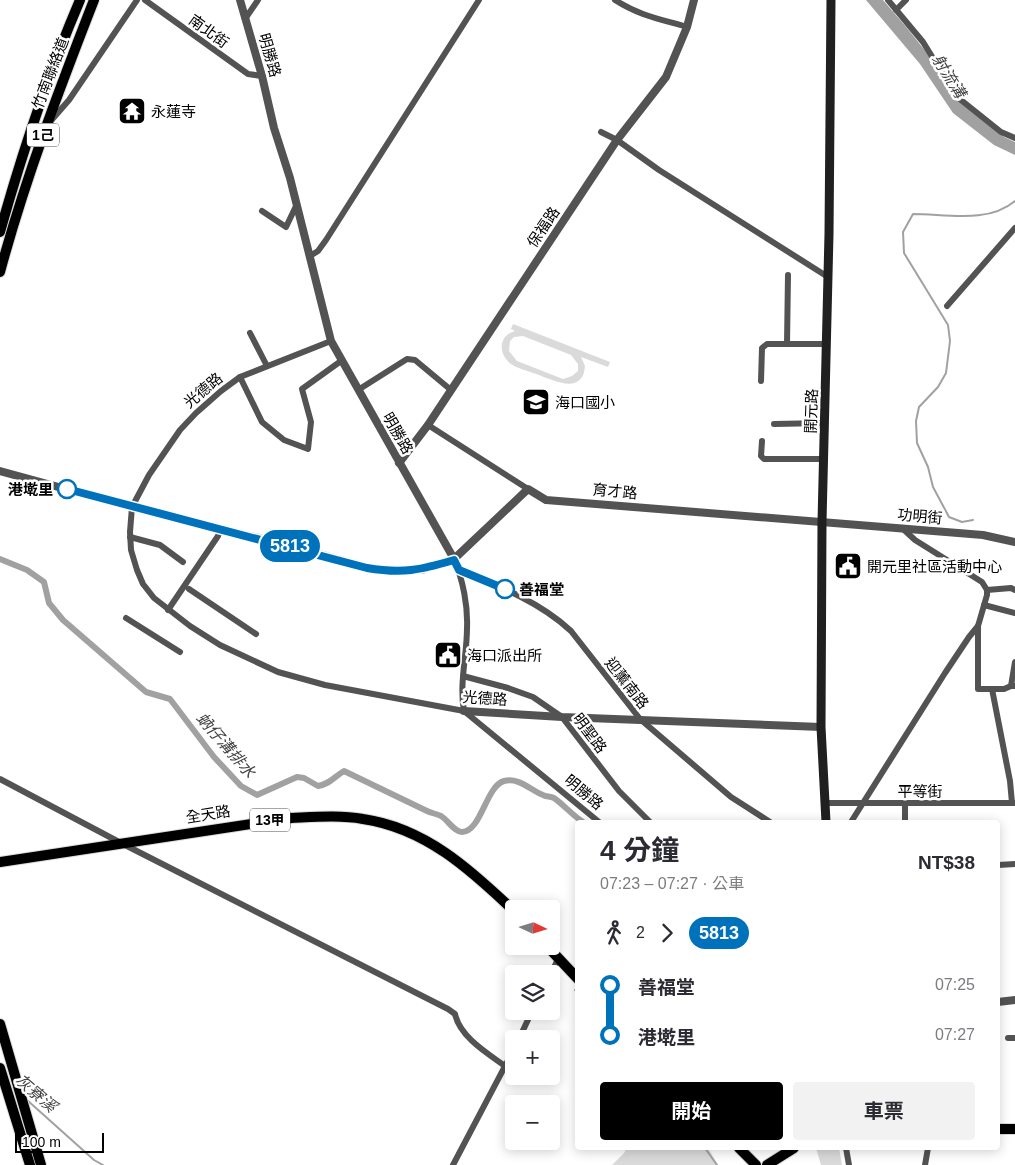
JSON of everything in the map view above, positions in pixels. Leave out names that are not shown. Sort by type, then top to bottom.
[{"type":"main road","name":"竹南聯絡道","points":[[0,232],[21,161],[63,38],[80,0]]},
{"type":"main road","name":"竹南聯絡道","points":[[0,272],[17,208],[60,85],[94,0]]},
{"type":"main road","name":"開元路","points":[[826,820],[821,727],[822,522],[832,55],[831,0]]},
{"type":"main road","name":"全天路","points":[[0,862],[291,818],[323,816],[363,819],[390,825],[418,836],[437,847],[461,862],[505,903]]},
{"type":"main road","points":[[555,955],[575,976]]},
{"type":"main road","points":[[0,1024],[23,1124],[30,1165]]},
{"type":"main road","points":[[0,1068],[40,1165]]},
{"type":"main road","points":[[1000,1129],[1015,1129]]},
{"type":"main road","points":[[741,1150],[756,1165]]},
{"type":"main road","points":[[766,1165],[791,1150]]},
{"type":"street","points":[[47,124],[59,113],[137,0]]},
{"type":"street","name":"南北街","points":[[145,0],[248,74],[262,76]]},
{"type":"street","name":"明勝路","points":[[240,0],[262,76],[274,128],[297,204],[331,341],[459,570],[467,628],[463,676],[464,711],[597,820]]},
{"type":"street","points":[[245,19],[258,0]]},
{"type":"street","points":[[310,256],[318,251],[326,240],[479,0]]},
{"type":"street","points":[[615,0],[631,10],[664,22],[687,27]]},
{"type":"street","name":"保福路","points":[[399,463],[428,425],[617,140],[666,77],[687,27],[694,0]]},
{"type":"street","points":[[888,0],[923,42],[961,100],[1001,132],[1015,138]]},
{"type":"street","points":[[896,10],[906,0]]},
{"type":"street","points":[[60,85],[68,96],[74,92]]},
{"type":"street","points":[[602,132],[828,277]]},
{"type":"street","points":[[262,211],[286,228],[297,204]]},
{"type":"street","points":[[948,306],[1015,228]]},
{"type":"street","points":[[787,344],[788,275]]},
{"type":"street","points":[[250,333],[267,366]]},
{"type":"street","name":"光德路","points":[[331,341],[240,378],[221,391],[180,430],[149,476],[132,507],[131,550],[143,584],[154,598],[168,610],[220,645],[278,672],[325,686],[464,711],[562,717],[821,727]]},
{"type":"street","points":[[761,381],[762,348],[767,344],[826,344]]},
{"type":"street","points":[[358,390],[407,359],[415,360],[451,390]]},
{"type":"street","points":[[240,378],[262,422],[284,440],[308,449],[311,422],[302,390],[341,361]]},
{"type":"street","points":[[774,424],[824,423]]},
{"type":"street","name":"育才路","points":[[428,425],[546,500],[822,522]]},
{"type":"street","points":[[762,440],[761,456],[764,458],[823,459]]},
{"type":"street","points":[[0,471],[367,568],[387,571],[422,570],[454,560],[528,489]]},
{"type":"street","name":"功明街","points":[[822,522],[983,535],[1015,542]]},
{"type":"street","points":[[902,528],[915,540],[982,582],[987,590],[978,626],[978,689],[1004,689],[1013,686],[1015,662]]},
{"type":"street","points":[[168,610],[218,536],[220,529]]},
{"type":"street","points":[[130,537],[160,545],[183,562]]},
{"type":"street","name":"迎薰南路","points":[[459,570],[509,590],[561,622],[640,719],[731,797],[767,820]]},
{"type":"street","points":[[987,590],[1011,588],[1015,590]]},
{"type":"street","points":[[189,589],[256,634]]},
{"type":"street","points":[[984,604],[1015,612]]},
{"type":"street","points":[[126,618],[180,652]]},
{"type":"street","points":[[852,820],[950,666],[978,626]]},
{"type":"street","name":"明聖路","points":[[463,676],[533,697],[562,717],[619,791],[648,820]]},
{"type":"street","points":[[992,689],[1014,803]]},
{"type":"street","points":[[0,779],[455,1014],[456,1020],[471,1040],[505,1066],[453,1165]]},
{"type":"street","name":"平等街","points":[[825,803],[1014,803]]},
{"type":"street","points":[[905,804],[905,820]]},
{"type":"street","points":[[1000,865],[1015,864]]},
{"type":"street","points":[[555,965],[558,958]]},
{"type":"street","points":[[1000,1002],[1015,1000]]},
{"type":"street","points":[[846,1150],[849,1165]]},
{"type":"street","points":[[925,1165],[928,1150]]},
{"type":"shaded area","points":[[866,0],[883,0],[927,53],[957,99],[1004,137],[1015,142],[1015,155],[994,145],[953,113],[920,64]]},
{"type":"shaded area","points":[[513,324],[610,362],[608,367],[581,357],[585,366],[579,381],[566,383],[551,380],[517,367],[507,360],[502,346],[505,337],[515,331],[511,329]],"holes":[[[523,336],[571,355],[578,364],[578,371],[572,376],[563,379],[517,361],[509,351],[510,341],[514,337]]]},
{"type":"shaded area","points":[[626,1150],[709,1150],[718,1165],[612,1165]]},
{"type":"shaded area","points":[[817,1150],[839,1150],[842,1165],[821,1165]]},
{"type":"waterway","points":[[973,520],[962,522],[949,517],[933,487],[928,467],[917,443],[916,421],[919,407],[938,387],[946,373],[950,341],[948,325],[904,253],[903,232],[913,214],[980,215],[992,213],[1015,201]]},
{"type":"waterway","name":"蚋仔溝排水","points":[[0,559],[27,570],[44,582],[49,603],[63,620],[146,692],[170,699],[214,757],[241,786],[257,795],[297,777],[304,778],[318,786],[322,785],[344,771],[441,816],[456,830],[462,832],[469,830],[474,825],[498,785],[509,780],[520,782],[544,796],[554,798],[580,820]]},
{"type":"waterway","name":"灰寮溪","points":[[27,1100],[94,1160],[103,1165]]},
{"type":"waterway","points":[[706,1150],[717,1165]]},
{"type":"bus line","name":"5813","points":[[67,489],[279,543],[367,568],[407,572],[422,570],[454,560],[459,570],[505,589]]},
{"type":"place","name":"永蓮寺","points":[[132,111]]},
{"type":"place","name":"海口國小","points":[[536,402]]},
{"type":"place","name":"港墘里","points":[[67,489]]},
{"type":"place","name":"開元里社區活動中心","points":[[848,566]]},
{"type":"place","name":"善福堂","points":[[505,589]]},
{"type":"place","name":"海口派出所","points":[[448,655]]},
{"type":"water label","name":"射流溝","points":[[949,76]]}]
